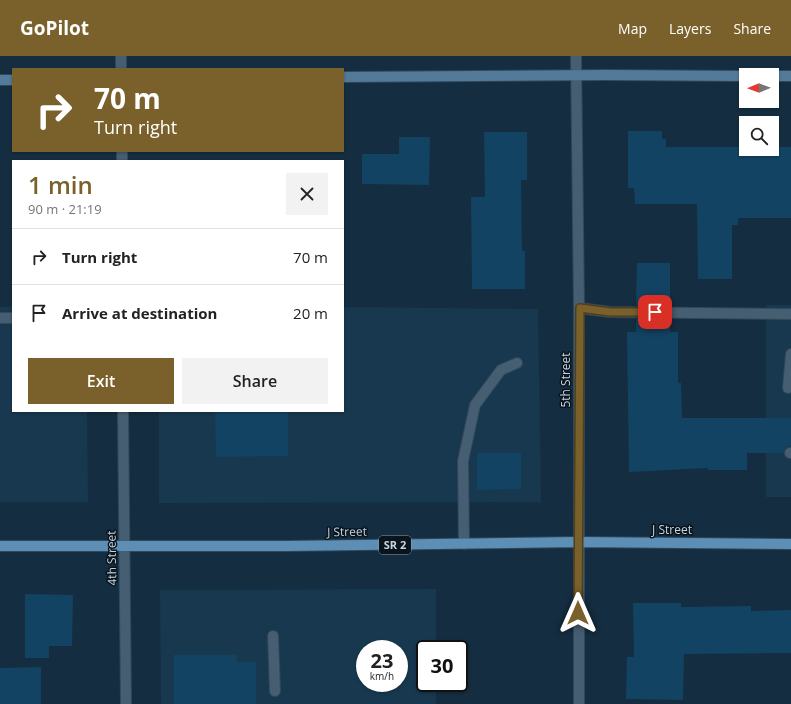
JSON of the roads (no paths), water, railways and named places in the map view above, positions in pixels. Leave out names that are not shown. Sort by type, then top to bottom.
[{"type":"main road","name":"J Street","points":[[0,546],[464,544],[578,542],[791,544]]},
{"type":"street","points":[[121,56],[122,68]]},
{"type":"street","name":"5th Street","points":[[576,56],[580,308],[578,542],[579,704]]},
{"type":"street","points":[[344,77],[739,76]]},
{"type":"street","points":[[779,76],[791,76]]},
{"type":"street","points":[[0,80],[12,80]]},
{"type":"street","points":[[580,308],[610,312],[791,314]]},
{"type":"street","points":[[0,318],[12,318]]},
{"type":"street","points":[[788,388],[791,354]]},
{"type":"street","points":[[464,544],[463,462],[475,405],[501,370],[517,363]]},
{"type":"street","name":"4th Street","points":[[123,412],[126,704]]},
{"type":"street","points":[[273,636],[274,691]]}]
